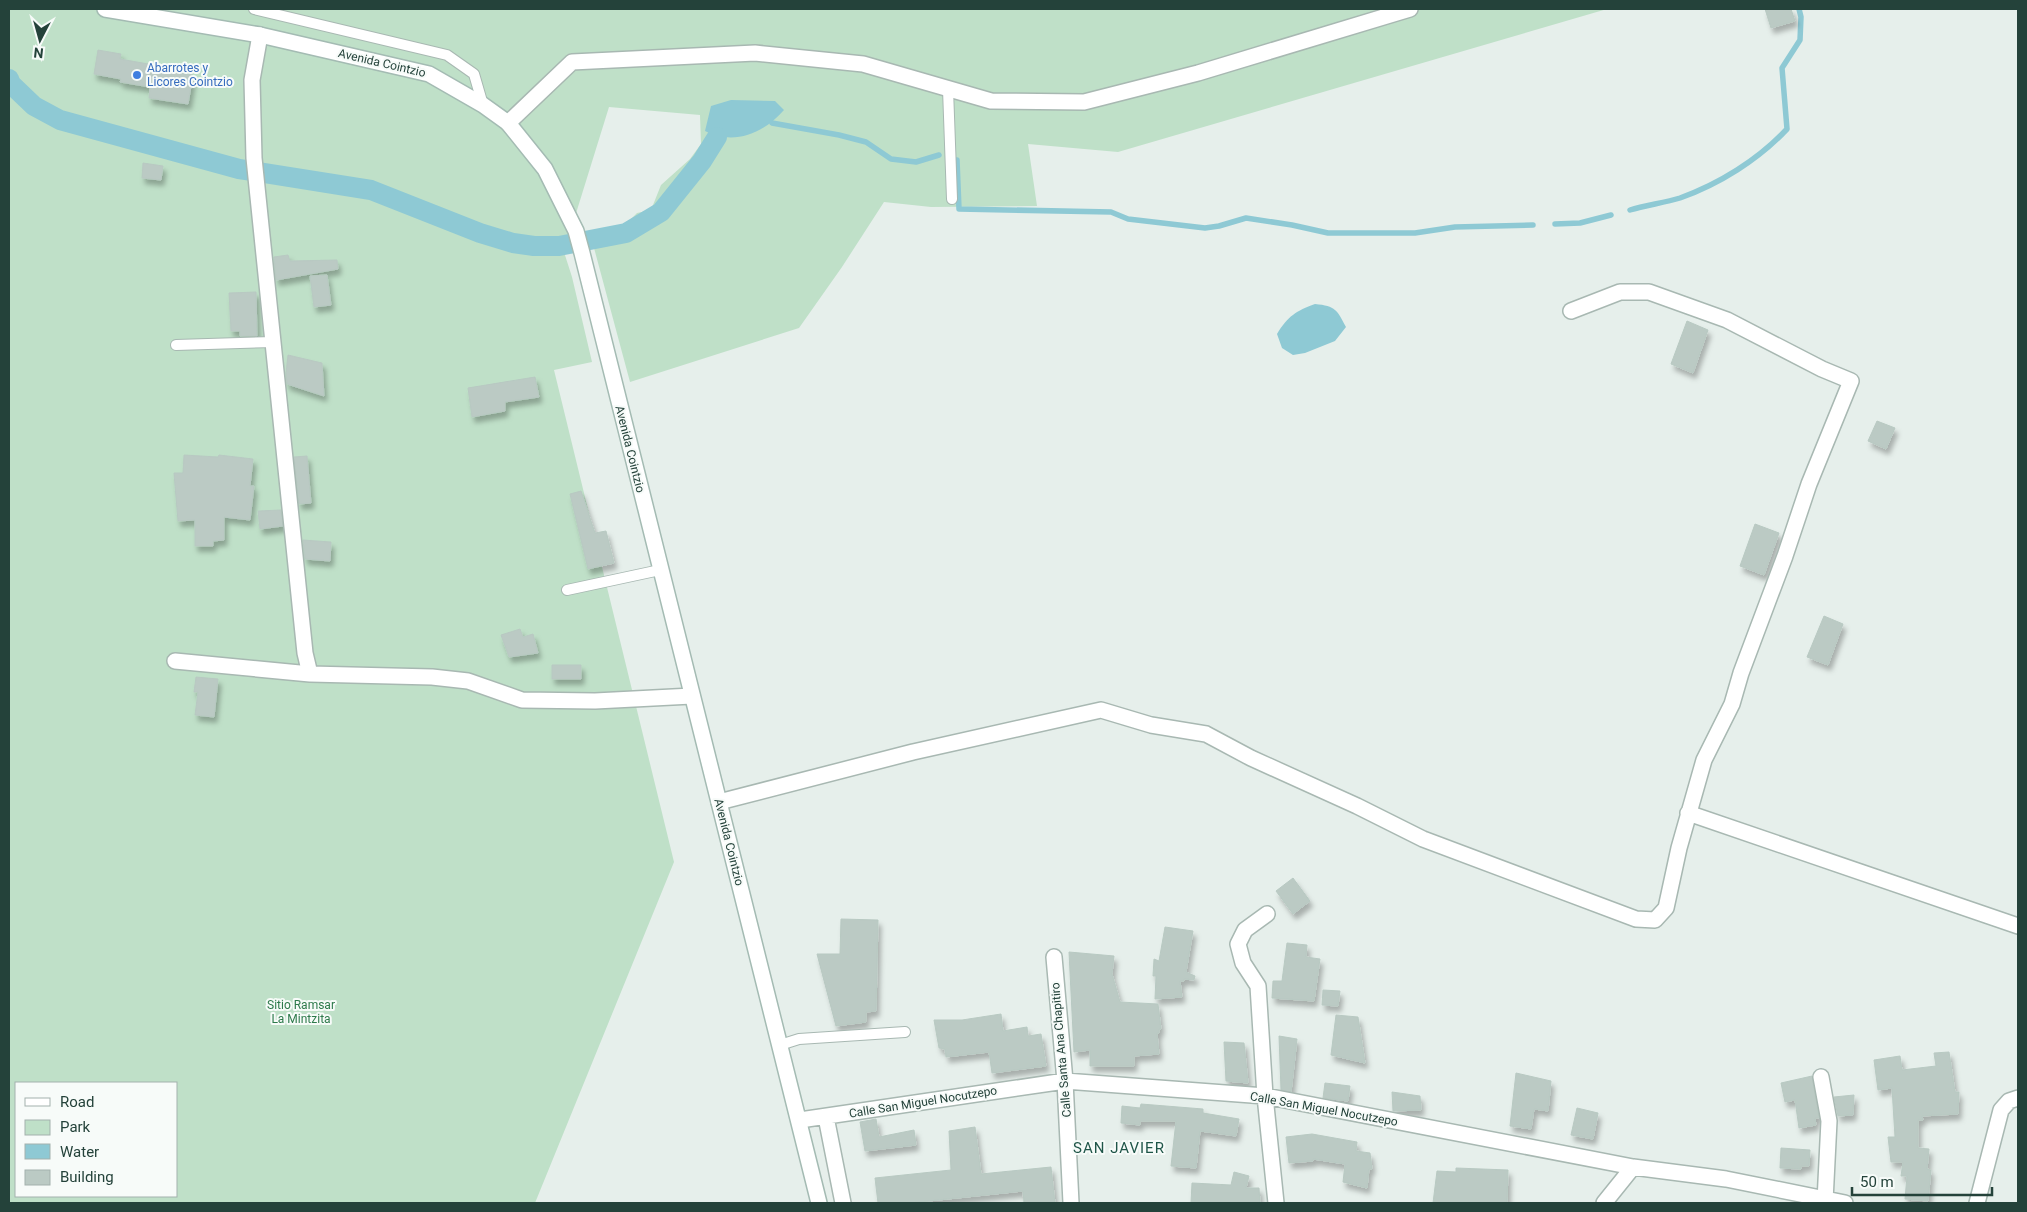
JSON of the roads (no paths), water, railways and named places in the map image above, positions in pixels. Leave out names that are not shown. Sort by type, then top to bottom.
[{"type":"street","name":"Avenida Cointzio","points":[[105,9],[260,35],[429,74],[483,105],[508,122],[545,169],[576,231],[582,253],[660,570],[800,1120],[819,1203]]},
{"type":"street","points":[[508,122],[572,62],[755,53],[864,64],[991,101],[1084,102],[1198,73],[1410,9]]},
{"type":"street","points":[[260,35],[252,80],[254,158],[305,653],[310,674]]},
{"type":"street","points":[[719,802],[913,752],[1101,710],[1151,726],[1206,734],[1251,758],[1358,806],[1423,839],[1636,919],[1655,920],[1666,908],[1674,865],[1704,760],[1732,704],[1744,664],[1785,556],[1809,484],[1851,381],[1822,369],[1726,320],[1649,292],[1620,292],[1571,311]]},
{"type":"street","points":[[175,661],[310,674],[432,677],[468,681],[522,700],[595,701],[692,696]]},
{"type":"street","points":[[1688,813],[2018,926]]},
{"type":"street","points":[[1268,914],[1245,930],[1238,944],[1243,964],[1258,986],[1264,1096],[1276,1203]]},
{"type":"street","name":"Calle Santa Ana Chapitiro","points":[[1054,957],[1065,1081],[1071,1203]]},
{"type":"street","points":[[1821,1077],[1829,1122],[1825,1201]]},
{"type":"street","name":"Calle San Miguel Nocutzepo","points":[[800,1120],[1065,1081],[1264,1096],[1633,1167],[1726,1179],[1825,1201],[1845,1203]]},
{"type":"street","points":[[1977,1203],[2001,1110],[2014,1100]]},
{"type":"street","points":[[826,1117],[843,1203]]},
{"type":"street","points":[[1604,1203],[1633,1167]]},
{"type":"lane","points":[[254,9],[447,55],[474,74],[483,105]]},
{"type":"lane","points":[[948,89],[952,199]]},
{"type":"lane","points":[[176,345],[274,342]]},
{"type":"lane","points":[[567,590],[660,570]]},
{"type":"lane","points":[[780,1045],[799,1039],[905,1032]]},
{"type":"water","points":[[731,100],[775,101],[784,110],[767,125],[748,135],[727,137],[705,131],[711,106]]},
{"type":"water","points":[[1315,304],[1327,306],[1335,310],[1346,327],[1335,341],[1305,353],[1293,355],[1282,348],[1277,334],[1293,315]]},
{"type":"waterway","points":[[1630,210],[1680,198],[1709,186],[1751,161],[1787,129],[1782,68],[1800,40],[1801,17],[1799,9]]},
{"type":"waterway","points":[[9,79],[11,84],[34,106],[60,120],[239,169],[371,190],[480,233],[513,243],[534,246],[559,246],[626,233],[661,212],[702,161],[717,137]]},
{"type":"waterway","points":[[772,123],[839,135],[866,142],[891,159],[916,162],[939,155]]},
{"type":"waterway","points":[[957,160],[959,209],[1111,212],[1128,219],[1205,228],[1246,218],[1328,233],[1415,233],[1455,227],[1533,225]]},
{"type":"waterway","points":[[1555,224],[1580,223],[1611,215]]},
{"type":"place","name":"Abarrotes y Licores Cointzio","points":[[137,75]]},
{"type":"district","name":"SAN JAVIER","points":[[1119,1148]]},
{"type":"park label","name":"Sitio Ramsar La Mintzita","points":[[301,1012]]}]
